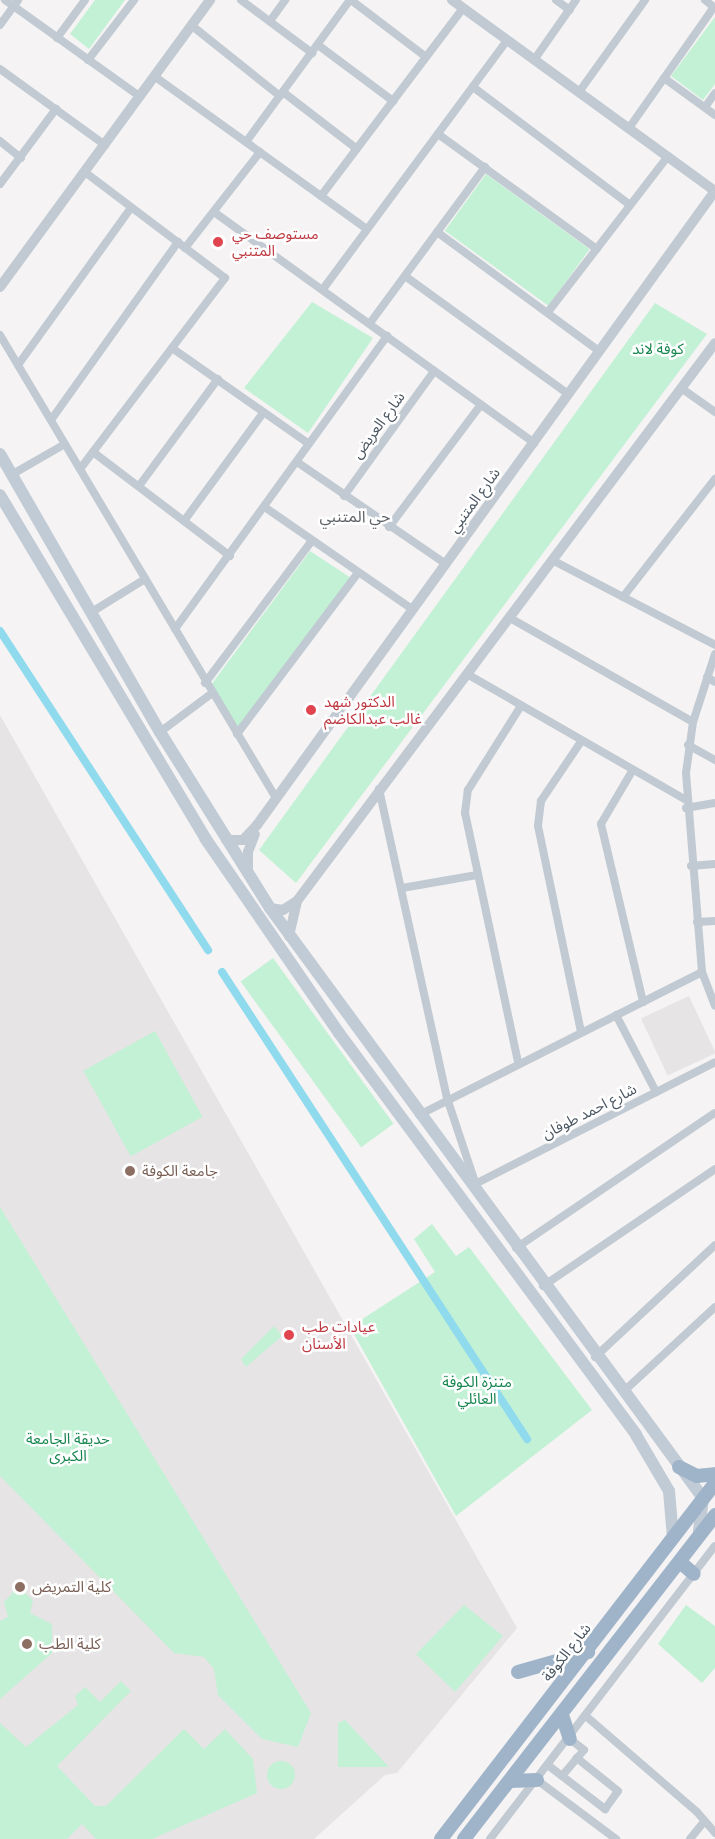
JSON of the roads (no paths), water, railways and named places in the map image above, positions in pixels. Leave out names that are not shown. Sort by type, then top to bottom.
[{"type":"highway","points":[[679,1467],[698,1476],[715,1474]]},
{"type":"highway","name":"شارع الكوفة","points":[[441,1839],[588,1652],[715,1483]]},
{"type":"highway","points":[[464,1839],[563,1718],[715,1515]]},
{"type":"highway","points":[[680,1562],[694,1574]]},
{"type":"highway","points":[[518,1672],[588,1652]]},
{"type":"highway","points":[[563,1718],[570,1739]]},
{"type":"highway","points":[[531,1725],[534,1734],[546,1739]]},
{"type":"highway","points":[[507,1756],[523,1768]]},
{"type":"highway","points":[[510,1782],[537,1780]]},
{"type":"main road","points":[[0,454],[6,475],[19,489],[160,732],[270,908],[515,1248],[703,1498],[705,1518],[693,1543]]},
{"type":"main road","points":[[19,489],[10,490],[1,497],[205,838],[425,1149],[649,1456],[669,1491],[673,1538]]},
{"type":"main road","points":[[425,1149],[434,1147],[436,1139]]},
{"type":"main road","points":[[649,1456],[660,1458],[665,1447]]},
{"type":"street","points":[[5,0],[16,3],[57,38],[139,96]]},
{"type":"street","points":[[57,38],[85,0]]},
{"type":"street","points":[[88,60],[134,0]]},
{"type":"street","points":[[0,287],[210,0]]},
{"type":"street","points":[[241,0],[312,53]]},
{"type":"street","points":[[270,21],[285,0]]},
{"type":"street","points":[[246,142],[351,0],[426,57]]},
{"type":"street","points":[[452,0],[715,191]]},
{"type":"street","points":[[556,0],[570,10]]},
{"type":"street","points":[[534,60],[576,0]]},
{"type":"street","points":[[579,92],[645,0]]},
{"type":"street","points":[[629,128],[715,7],[705,0]]},
{"type":"street","points":[[0,25],[16,3]]},
{"type":"street","points":[[321,196],[463,8]]},
{"type":"street","points":[[191,25],[357,149]]},
{"type":"street","points":[[323,289],[507,40]]},
{"type":"street","points":[[318,45],[393,101]]},
{"type":"street","points":[[0,69],[105,145]]},
{"type":"street","points":[[154,76],[368,229]]},
{"type":"street","points":[[664,78],[715,115]]},
{"type":"street","points":[[472,87],[630,205]]},
{"type":"street","points":[[705,107],[715,93]]},
{"type":"street","points":[[0,184],[56,109]]},
{"type":"street","points":[[438,134],[597,249]]},
{"type":"street","points":[[0,141],[21,158]]},
{"type":"street","points":[[51,420],[182,245],[214,212],[260,152]]},
{"type":"street","points":[[548,312],[668,156]]},
{"type":"street","points":[[370,323],[485,167]]},
{"type":"street","points":[[80,469],[225,278],[85,172]]},
{"type":"street","name":"شارع المتنبي","points":[[226,840],[243,840],[257,825],[715,191]]},
{"type":"street","points":[[18,365],[131,208]]},
{"type":"street","points":[[214,212],[370,323],[479,407],[534,443]]},
{"type":"street","points":[[437,232],[599,351]]},
{"type":"street","points":[[405,276],[568,394]]},
{"type":"street","points":[[0,335],[175,629],[211,694],[276,798]]},
{"type":"street","points":[[175,629],[266,508],[387,336]]},
{"type":"street","points":[[270,908],[283,910],[297,901],[715,343]]},
{"type":"street","points":[[172,348],[309,444]]},
{"type":"street","name":"شارع العريض","points":[[344,495],[434,371]]},
{"type":"street","points":[[139,486],[218,379]]},
{"type":"street","points":[[681,388],[715,412]]},
{"type":"street","points":[[389,527],[479,407]]},
{"type":"street","points":[[184,521],[263,413]]},
{"type":"street","points":[[6,475],[65,444]]},
{"type":"street","points":[[93,452],[230,556]]},
{"type":"street","points":[[297,462],[446,564]]},
{"type":"street","points":[[623,597],[715,479]]},
{"type":"street","points":[[266,508],[311,542],[412,609]]},
{"type":"street","points":[[206,683],[311,542]]},
{"type":"street","points":[[552,560],[715,645]]},
{"type":"street","points":[[237,734],[358,573]]},
{"type":"street","points":[[90,613],[145,579]]},
{"type":"street","points":[[510,618],[693,722]]},
{"type":"street","points":[[715,654],[711,680],[693,722],[688,745],[686,804],[702,972],[715,1006]]},
{"type":"street","points":[[467,674],[686,804],[715,803]]},
{"type":"street","points":[[160,732],[211,694]]},
{"type":"street","points":[[518,1062],[465,813],[468,790],[521,706]]},
{"type":"street","points":[[580,743],[541,801],[538,826],[581,1032]]},
{"type":"street","points":[[688,745],[715,760]]},
{"type":"street","points":[[632,773],[602,824],[643,1002]]},
{"type":"street","points":[[379,789],[447,1098],[479,1198]]},
{"type":"street","name":"شارع المتنبي","points":[[249,875],[248,852],[257,825]]},
{"type":"street","points":[[691,866],[715,864]]},
{"type":"street","points":[[402,888],[477,875]]},
{"type":"street","points":[[289,936],[297,901]]},
{"type":"street","points":[[697,922],[715,921]]},
{"type":"street","points":[[419,1115],[518,1062],[702,972]]},
{"type":"street","points":[[616,1015],[656,1092]]},
{"type":"street","name":"شارع احمد طوفان","points":[[475,1184],[715,1062]]},
{"type":"street","points":[[515,1248],[715,1113]]},
{"type":"street","points":[[543,1286],[715,1169]]},
{"type":"street","points":[[595,1357],[715,1245]]},
{"type":"street","points":[[623,1392],[715,1307]]},
{"type":"street","points":[[490,1839],[587,1717],[715,1546]]},
{"type":"street","points":[[587,1717],[697,1812],[702,1824],[715,1833]]},
{"type":"street","points":[[562,1776],[584,1750],[570,1739]]},
{"type":"street","points":[[549,1766],[605,1809],[618,1791],[577,1758]]},
{"type":"street","points":[[537,1780],[616,1839]]},
{"type":"street","points":[[690,1839],[702,1824]]},
{"type":"waterway","points":[[0,631],[208,950]]},
{"type":"waterway","points":[[222,972],[527,1439]]},
{"type":"place","name":"مستوصف حي المتنبي","points":[[218,242]]},
{"type":"place","name":"الدكتور شهد غالب عبدالكاضم","points":[[311,710]]},
{"type":"place","name":"جامعة الكوفة","points":[[130,1171]]},
{"type":"place","name":"عيادات طب الأسنان","points":[[289,1335]]},
{"type":"place","name":"كلية التمريض","points":[[20,1587]]},
{"type":"place","name":"كلية الطب","points":[[27,1644]]},
{"type":"district","name":"حي المتنبي","points":[[355,516]]},
{"type":"park label","name":"كوفة لاند","points":[[658,349]]},
{"type":"park label","name":"متنزة الكوفة العائلي","points":[[477,1390]]},
{"type":"park label","name":"حديقة الجامعة الكبرى","points":[[68,1446]]}]
